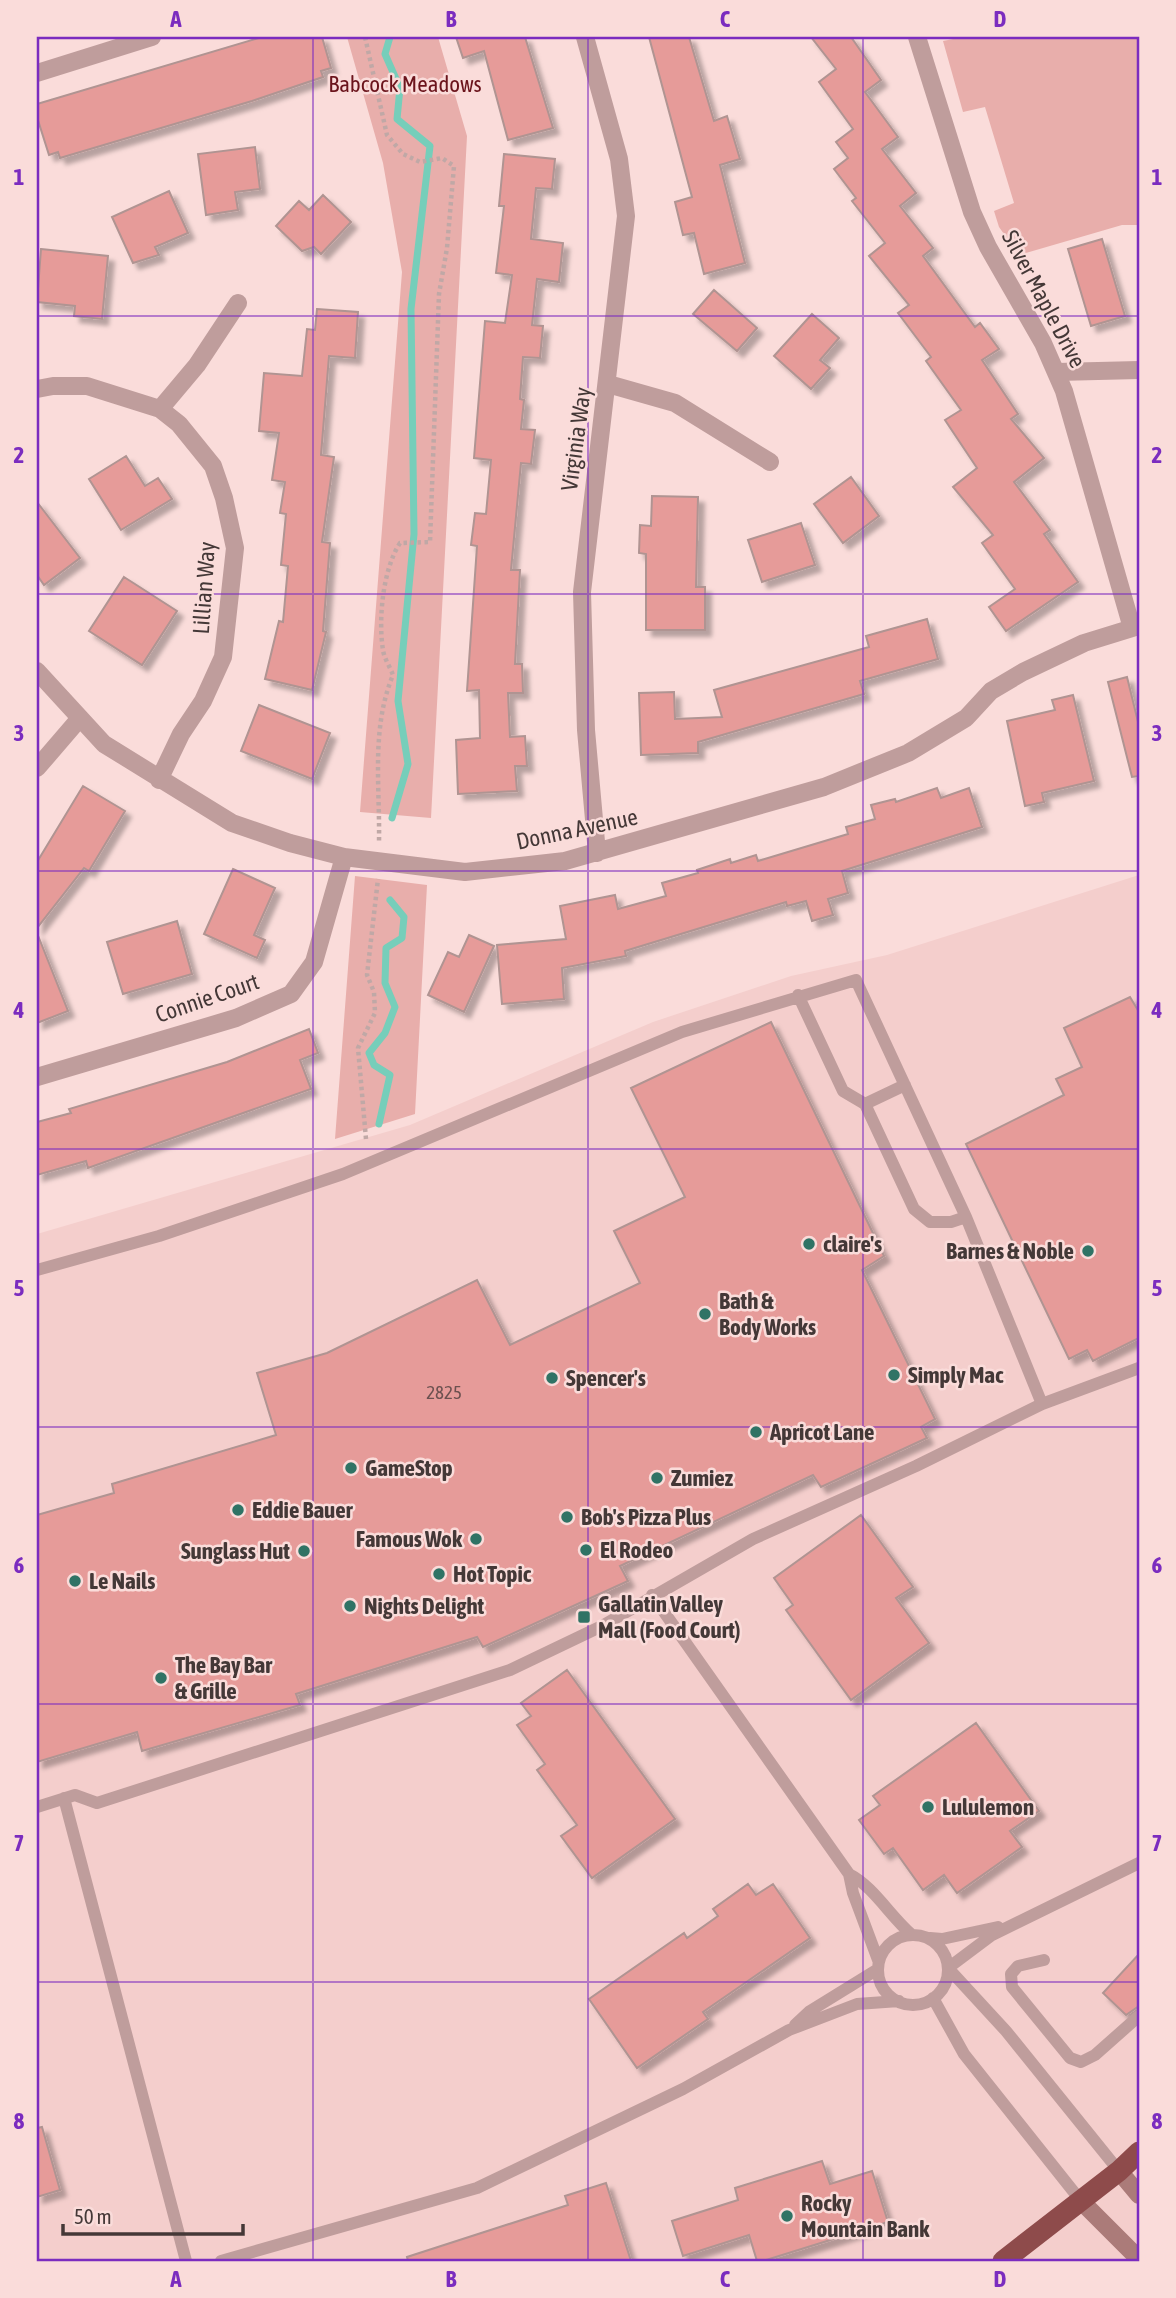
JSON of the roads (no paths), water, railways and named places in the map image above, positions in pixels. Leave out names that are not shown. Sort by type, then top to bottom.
[{"type":"highway","points":[[1003,2261],[1082,2201],[1139,2152]]},
{"type":"main road","points":[[1119,2171],[1139,2195]]},
{"type":"main road","points":[[1082,2201],[1139,2259]]},
{"type":"street","points":[[37,73],[152,37]]},
{"type":"street","name":"Virginia Way","points":[[585,37],[619,159],[625,216],[608,384],[582,592],[586,730],[597,853]]},
{"type":"street","name":"Silver Maple Drive","points":[[917,37],[972,212],[988,247],[1057,372],[1136,627]]},
{"type":"street","points":[[160,409],[197,365],[238,303]]},
{"type":"street","points":[[1057,372],[1139,370]]},
{"type":"street","points":[[608,384],[674,403],[770,462]]},
{"type":"street","name":"Lillian Way","points":[[37,389],[88,386],[160,409],[179,424],[213,466],[224,498],[235,548],[223,657],[203,701],[181,734],[159,780]]},
{"type":"street","name":"Donna Avenue","points":[[37,671],[104,744],[232,823],[289,843],[344,857],[464,872],[531,866],[597,853],[824,787],[882,764],[966,718],[991,691],[1023,673],[1084,643],[1136,627]]},
{"type":"street","points":[[37,768],[80,718]]},
{"type":"street","name":"Connie Court","points":[[37,1077],[236,1017],[291,994],[314,961],[344,857]]},
{"type":"lane","points":[[37,1270],[159,1236],[343,1174],[682,1032],[798,995],[856,980],[966,1217],[1042,1404]]},
{"type":"lane","points":[[798,995],[843,1091],[865,1104],[914,1209],[930,1222],[951,1222],[966,1217]]},
{"type":"lane","points":[[865,1104],[905,1085]]},
{"type":"lane","points":[[37,1807],[75,1795],[97,1803],[510,1671],[602,1626],[753,1539],[916,1466],[1042,1404],[1139,1368]]},
{"type":"lane","points":[[652,1595],[849,1874],[882,1984],[899,2001]]},
{"type":"lane","points":[[64,1798],[186,2261]]},
{"type":"lane","points":[[221,2261],[477,2189],[683,2089],[789,2030],[857,2004],[899,2001],[916,2004],[933,1998],[947,1980],[948,1968],[992,1935],[1139,1863]]},
{"type":"lane","points":[[849,1874],[868,1884],[880,1904],[917,1935],[941,1948],[948,1968],[1006,2031],[1119,2171]]},
{"type":"lane","points":[[789,2030],[810,2011],[878,1965],[891,1942],[917,1935],[942,1939],[1015,1923]]},
{"type":"lane","points":[[1044,1960],[1018,1966],[1011,1974],[1012,1987],[1070,2058],[1081,2062],[1096,2055],[1139,2016]]},
{"type":"lane","points":[[933,1998],[964,2054],[1082,2201]]},
{"type":"waterway","points":[[390,37],[385,54],[400,88],[397,119],[430,146],[411,309],[414,534],[398,701],[408,764],[392,818]]},
{"type":"waterway","points":[[379,1124],[390,1075],[374,1065],[369,1053],[385,1033],[395,1007],[385,983],[386,948],[402,938],[404,917],[390,900]]},
{"type":"place","name":"claire's","points":[[809,1244]]},
{"type":"place","name":"Barnes & Noble","points":[[1088,1251]]},
{"type":"place","name":"Bath & Body Works","points":[[705,1314]]},
{"type":"place","name":"Simply Mac","points":[[894,1375]]},
{"type":"place","name":"Spencer's","points":[[552,1378]]},
{"type":"place","name":"Apricot Lane","points":[[756,1432]]},
{"type":"place","name":"GameStop","points":[[351,1468]]},
{"type":"place","name":"Zumiez","points":[[657,1478]]},
{"type":"place","name":"Eddie Bauer","points":[[238,1510]]},
{"type":"place","name":"Bob's Pizza Plus","points":[[567,1517]]},
{"type":"place","name":"Famous Wok","points":[[476,1539]]},
{"type":"place","name":"El Rodeo","points":[[586,1550]]},
{"type":"place","name":"Sunglass Hut","points":[[304,1551]]},
{"type":"place","name":"Hot Topic","points":[[439,1574]]},
{"type":"place","name":"Le Nails","points":[[75,1581]]},
{"type":"place","name":"Nights Delight","points":[[350,1606]]},
{"type":"place","name":"Gallatin Valley Mall (Food Court)","points":[[584,1617]]},
{"type":"place","name":"The Bay Bar & Grille","points":[[161,1678]]},
{"type":"place","name":"Lululemon","points":[[928,1807]]},
{"type":"place","name":"Rocky Mountain Bank","points":[[787,2216]]},
{"type":"park label","name":"Babcock Meadows","points":[[405,84]]}]
